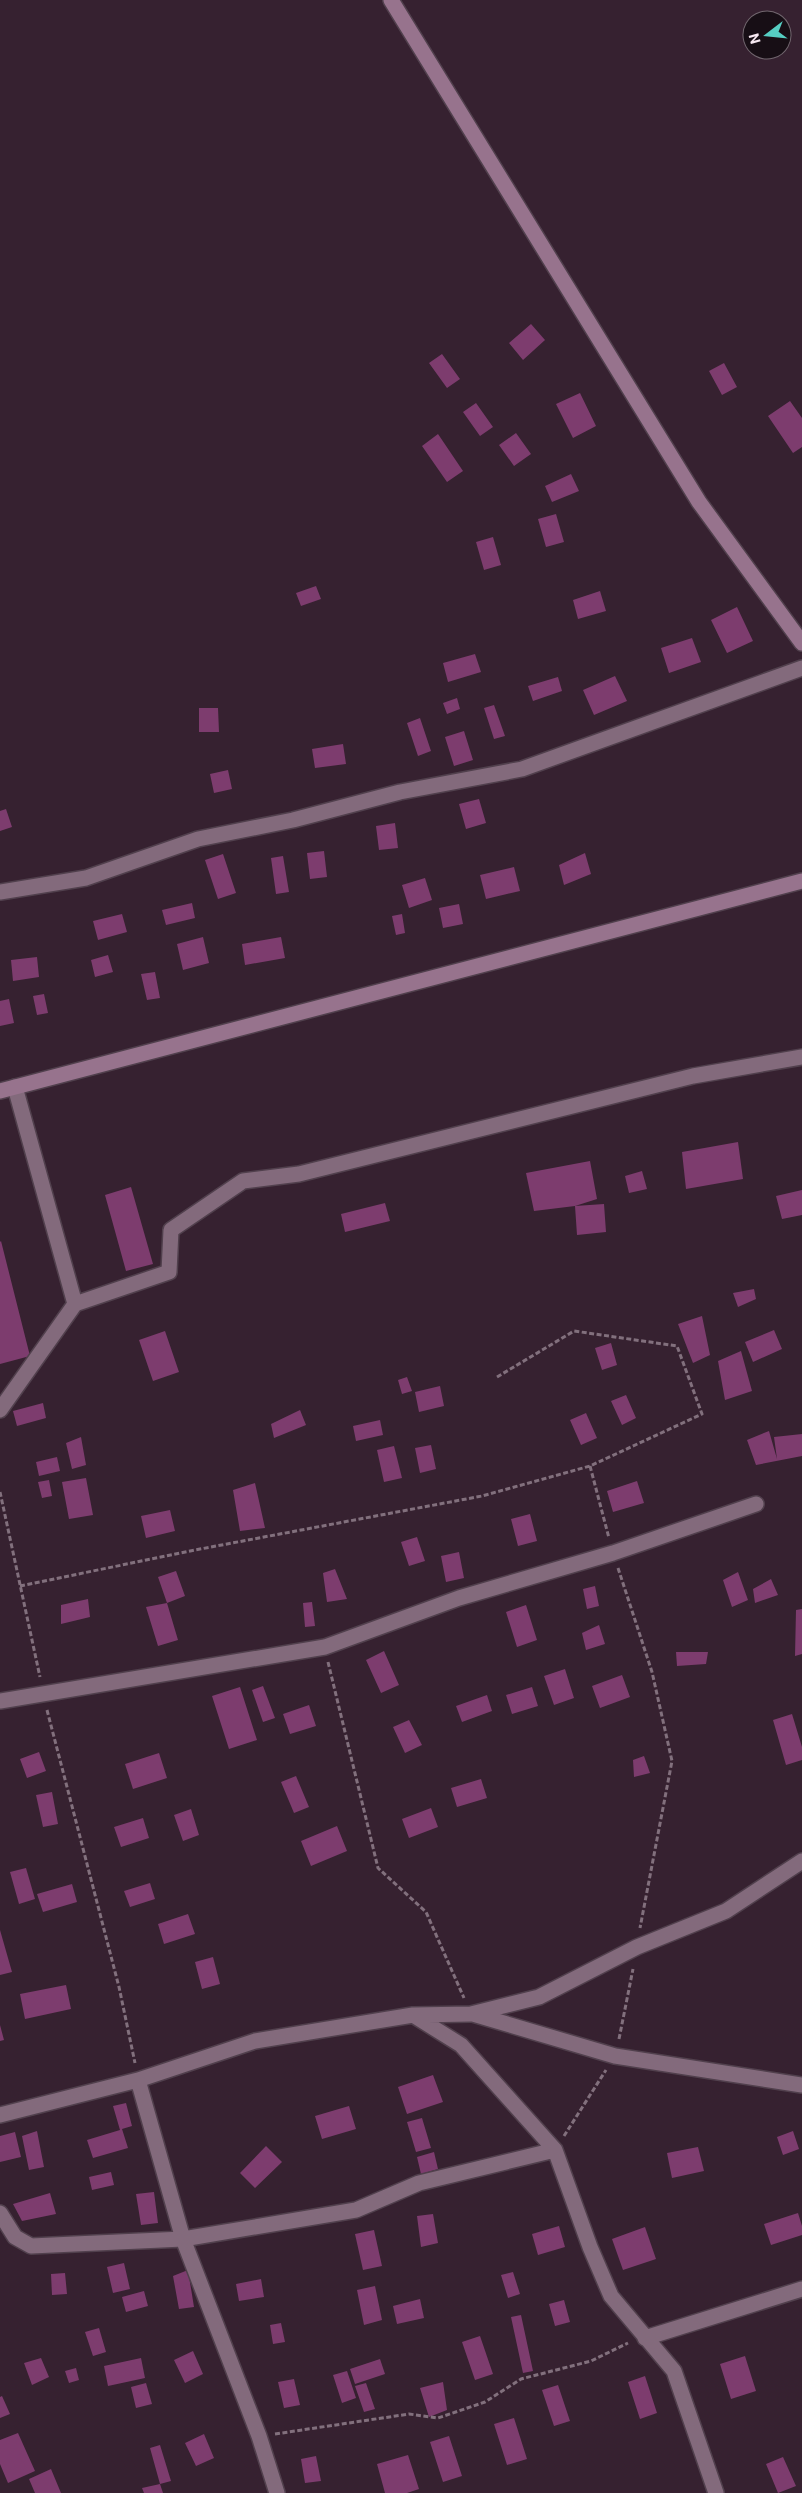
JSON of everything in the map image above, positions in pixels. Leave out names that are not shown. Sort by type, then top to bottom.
[{"type":"street","points":[[391,0],[699,502],[802,643]]},
{"type":"street","points":[[0,892],[86,878],[198,839],[292,820],[400,792],[522,769],[802,668]]},
{"type":"street","points":[[75,1304],[7,1089],[802,881]]},
{"type":"street","points":[[0,1410],[75,1304],[169,1272],[171,1230],[243,1181],[299,1174],[692,1076],[802,1057]]},
{"type":"street","points":[[0,1701],[325,1647],[459,1598],[613,1553],[756,1504]]},
{"type":"street","points":[[0,2115],[138,2080],[255,2041],[413,2015],[471,2014],[539,1997],[637,1947],[726,1911],[802,1861]]},
{"type":"street","points":[[471,2014],[615,2056],[802,2084]]},
{"type":"street","points":[[413,2015],[461,2046],[555,2150],[610,2296],[674,2371],[716,2493]]},
{"type":"street","points":[[138,2080],[183,2239],[260,2436],[277,2493]]},
{"type":"street","points":[[0,2214],[15,2237],[31,2246],[183,2239],[356,2210],[419,2183],[555,2150]]},
{"type":"street","points":[[645,2338],[802,2289]]},
{"type":"path","points":[[20,1586],[195,1550],[482,1496],[590,1466],[702,1414],[677,1346],[574,1331],[497,1377]]},
{"type":"path","points":[[555,2150],[615,2056],[672,1761],[652,1672],[613,1553],[590,1466]]},
{"type":"path","points":[[0,1492],[43,1694],[119,1987],[138,2080]]},
{"type":"path","points":[[325,1647],[378,1868],[426,1912],[471,2014]]},
{"type":"path","points":[[260,2436],[409,2414],[438,2418],[485,2402],[521,2379],[591,2361],[621,2345],[645,2338]]},
{"type":"building","points":[[531,324],[545,340],[523,360],[509,343]]},
{"type":"building","points":[[442,354],[460,379],[447,388],[429,363]]},
{"type":"building","points":[[724,363],[737,387],[722,395],[709,371]]},
{"type":"building","points":[[580,393],[596,426],[573,438],[556,404]]},
{"type":"building","points":[[790,401],[802,418],[802,447],[793,453],[768,416]]},
{"type":"building","points":[[476,403],[493,427],[480,436],[463,412]]},
{"type":"building","points":[[516,433],[531,454],[514,466],[499,445]]},
{"type":"building","points":[[438,434],[463,471],[447,482],[422,446]]},
{"type":"building","points":[[571,474],[579,491],[552,502],[545,486]]},
{"type":"building","points":[[556,514],[564,542],[546,547],[538,519]]},
{"type":"building","points":[[493,537],[501,565],[484,570],[476,542]]},
{"type":"building","points":[[316,586],[321,599],[301,606],[296,593]]},
{"type":"building","points":[[600,591],[606,611],[578,619],[573,600]]},
{"type":"building","points":[[737,607],[753,641],[727,653],[711,620]]},
{"type":"building","points":[[692,638],[701,662],[669,673],[661,648]]},
{"type":"building","points":[[475,654],[481,672],[448,682],[443,663]]},
{"type":"building","points":[[615,676],[627,701],[594,715],[583,690]]},
{"type":"building","points":[[558,677],[562,691],[533,701],[528,686]]},
{"type":"building","points":[[457,698],[460,709],[447,714],[443,703]]},
{"type":"building","points":[[494,705],[505,736],[494,739],[484,708]]},
{"type":"building","points":[[199,708],[218,708],[219,732],[199,732]]},
{"type":"building","points":[[420,718],[431,751],[418,756],[407,723]]},
{"type":"building","points":[[464,731],[473,760],[454,766],[445,737]]},
{"type":"building","points":[[343,744],[346,764],[315,768],[312,749]]},
{"type":"building","points":[[228,770],[232,789],[214,793],[210,774]]},
{"type":"building","points":[[479,799],[486,823],[466,829],[459,804]]},
{"type":"building","points":[[6,809],[12,827],[0,831],[0,811]]},
{"type":"building","points":[[395,823],[398,848],[379,850],[376,826]]},
{"type":"building","points":[[324,851],[327,877],[310,879],[307,853]]},
{"type":"building","points":[[585,853],[591,874],[564,885],[559,865]]},
{"type":"building","points":[[223,854],[236,893],[218,899],[205,860]]},
{"type":"building","points":[[283,856],[289,892],[276,894],[271,858]]},
{"type":"building","points":[[514,867],[520,891],[486,899],[480,875]]},
{"type":"building","points":[[425,878],[432,900],[409,908],[402,885]]},
{"type":"building","points":[[192,903],[195,918],[166,925],[162,910]]},
{"type":"building","points":[[459,904],[463,924],[443,928],[439,908]]},
{"type":"building","points":[[122,914],[127,932],[98,940],[93,921]]},
{"type":"building","points":[[402,914],[405,933],[396,935],[392,916]]},
{"type":"building","points":[[203,937],[209,963],[183,970],[177,944]]},
{"type":"building","points":[[281,937],[285,958],[245,965],[242,944]]},
{"type":"building","points":[[108,955],[113,972],[95,977],[91,960]]},
{"type":"building","points":[[37,957],[39,977],[13,981],[11,960]]},
{"type":"building","points":[[155,972],[160,998],[147,1000],[141,974]]},
{"type":"building","points":[[44,994],[48,1013],[37,1015],[33,996]]},
{"type":"building","points":[[9,999],[14,1023],[0,1026],[0,1001]]},
{"type":"building","points":[[738,1142],[743,1179],[686,1189],[682,1152]]},
{"type":"building","points":[[590,1161],[597,1199],[575,1206],[534,1211],[526,1173]]},
{"type":"building","points":[[642,1171],[647,1189],[629,1193],[625,1176]]},
{"type":"building","points":[[131,1187],[153,1264],[126,1271],[105,1195]]},
{"type":"building","points":[[802,1190],[802,1215],[782,1219],[776,1196]]},
{"type":"building","points":[[385,1203],[390,1221],[345,1232],[341,1214]]},
{"type":"building","points":[[604,1204],[606,1232],[577,1235],[575,1206]]},
{"type":"building","points":[[0,1242],[30,1356],[0,1364]]},
{"type":"building","points":[[754,1289],[756,1299],[738,1307],[733,1293]]},
{"type":"building","points":[[702,1316],[710,1355],[693,1363],[678,1324]]},
{"type":"building","points":[[774,1330],[782,1349],[753,1362],[745,1342]]},
{"type":"building","points":[[165,1331],[179,1372],[153,1381],[139,1340]]},
{"type":"building","points":[[611,1343],[617,1365],[602,1370],[595,1348]]},
{"type":"building","points":[[741,1351],[752,1391],[725,1400],[718,1361]]},
{"type":"building","points":[[407,1377],[412,1391],[402,1394],[398,1380]]},
{"type":"building","points":[[440,1386],[444,1406],[419,1412],[415,1392]]},
{"type":"building","points":[[626,1395],[636,1418],[622,1425],[611,1401]]},
{"type":"building","points":[[43,1403],[46,1418],[17,1426],[13,1411]]},
{"type":"building","points":[[300,1410],[306,1425],[274,1438],[271,1424]]},
{"type":"building","points":[[586,1413],[597,1438],[581,1445],[570,1420]]},
{"type":"building","points":[[380,1420],[383,1435],[356,1441],[353,1426]]},
{"type":"building","points":[[769,1431],[777,1459],[774,1437],[802,1434],[802,1456],[756,1465],[747,1440]]},
{"type":"building","points":[[81,1437],[86,1465],[72,1469],[66,1443]]},
{"type":"building","points":[[431,1445],[436,1469],[420,1473],[415,1448]]},
{"type":"building","points":[[394,1446],[402,1478],[384,1482],[377,1450]]},
{"type":"building","points":[[57,1457],[60,1471],[39,1476],[36,1462]]},
{"type":"building","points":[[86,1478],[93,1515],[69,1519],[62,1482]]},
{"type":"building","points":[[49,1480],[52,1496],[42,1498],[38,1482]]},
{"type":"building","points":[[637,1481],[644,1503],[613,1512],[607,1491]]},
{"type":"building","points":[[255,1483],[265,1528],[240,1531],[233,1490]]},
{"type":"building","points":[[170,1510],[175,1531],[146,1538],[141,1516]]},
{"type":"building","points":[[530,1514],[537,1541],[518,1546],[511,1519]]},
{"type":"building","points":[[417,1537],[425,1561],[409,1566],[401,1542]]},
{"type":"building","points":[[459,1552],[464,1578],[446,1582],[441,1556]]},
{"type":"building","points":[[335,1569],[347,1599],[327,1602],[323,1573]]},
{"type":"building","points":[[176,1571],[185,1596],[167,1603],[158,1577]]},
{"type":"building","points":[[738,1572],[748,1600],[732,1607],[723,1580]]},
{"type":"building","points":[[771,1579],[778,1595],[755,1603],[753,1589]]},
{"type":"building","points":[[595,1586],[599,1606],[587,1609],[583,1589]]},
{"type":"building","points":[[88,1599],[90,1617],[61,1624],[61,1605]]},
{"type":"building","points":[[312,1602],[315,1626],[305,1627],[303,1603]]},
{"type":"building","points":[[167,1603],[178,1640],[158,1646],[146,1607]]},
{"type":"building","points":[[526,1605],[537,1640],[517,1647],[506,1612]]},
{"type":"building","points":[[802,1609],[802,1654],[795,1656],[796,1610]]},
{"type":"building","points":[[599,1625],[605,1644],[586,1650],[582,1633]]},
{"type":"building","points":[[384,1651],[399,1685],[381,1693],[366,1660]]},
{"type":"building","points":[[676,1652],[708,1652],[706,1664],[677,1666]]},
{"type":"building","points":[[565,1669],[574,1698],[554,1705],[544,1676]]},
{"type":"building","points":[[622,1675],[630,1697],[600,1708],[592,1686]]},
{"type":"building","points":[[263,1686],[275,1718],[263,1722],[252,1690]]},
{"type":"building","points":[[240,1687],[257,1740],[229,1749],[212,1696]]},
{"type":"building","points":[[532,1687],[538,1706],[512,1714],[506,1695]]},
{"type":"building","points":[[487,1695],[492,1711],[462,1722],[456,1706]]},
{"type":"building","points":[[309,1705],[316,1726],[290,1734],[283,1714]]},
{"type":"building","points":[[792,1714],[802,1747],[802,1760],[786,1765],[773,1720]]},
{"type":"building","points":[[409,1720],[422,1745],[405,1753],[393,1727]]},
{"type":"building","points":[[39,1752],[46,1771],[27,1778],[20,1759]]},
{"type":"building","points":[[159,1753],[167,1778],[133,1789],[125,1764]]},
{"type":"building","points":[[644,1756],[650,1773],[634,1777],[633,1760]]},
{"type":"building","points":[[296,1776],[309,1807],[294,1813],[281,1782]]},
{"type":"building","points":[[481,1779],[487,1798],[457,1807],[451,1788]]},
{"type":"building","points":[[52,1792],[58,1824],[43,1827],[36,1795]]},
{"type":"building","points":[[431,1808],[438,1827],[409,1838],[402,1819]]},
{"type":"building","points":[[191,1809],[199,1835],[183,1841],[174,1815]]},
{"type":"building","points":[[143,1818],[149,1838],[121,1847],[114,1827]]},
{"type":"building","points":[[337,1826],[347,1851],[311,1866],[301,1841]]},
{"type":"building","points":[[26,1868],[35,1899],[19,1904],[10,1872]]},
{"type":"building","points":[[150,1883],[155,1899],[130,1907],[124,1891]]},
{"type":"building","points":[[72,1884],[77,1902],[43,1912],[37,1894]]},
{"type":"building","points":[[188,1914],[195,1934],[164,1944],[158,1924]]},
{"type":"building","points":[[0,1930],[12,1972],[0,1975]]},
{"type":"building","points":[[213,1957],[220,1984],[202,1989],[195,1962]]},
{"type":"building","points":[[66,1985],[71,2009],[25,2019],[20,1994]]},
{"type":"building","points":[[0,2025],[4,2040],[0,2041]]},
{"type":"building","points":[[433,2075],[443,2102],[407,2114],[398,2087]]},
{"type":"building","points":[[126,2103],[132,2126],[122,2129],[128,2148],[93,2158],[87,2140],[120,2130],[113,2106]]},
{"type":"building","points":[[349,2106],[356,2129],[322,2139],[315,2116]]},
{"type":"building","points":[[422,2118],[431,2148],[416,2152],[407,2122]]},
{"type":"building","points":[[37,2131],[44,2167],[29,2170],[22,2136]]},
{"type":"building","points":[[793,2131],[799,2149],[783,2155],[777,2137]]},
{"type":"building","points":[[15,2132],[21,2157],[0,2162],[0,2136]]},
{"type":"building","points":[[266,2146],[282,2162],[255,2188],[240,2173]]},
{"type":"building","points":[[698,2147],[704,2171],[672,2178],[667,2153]]},
{"type":"building","points":[[434,2152],[438,2169],[421,2174],[417,2157]]},
{"type":"building","points":[[111,2172],[114,2185],[92,2190],[89,2177]]},
{"type":"building","points":[[154,2192],[158,2223],[141,2225],[136,2194]]},
{"type":"building","points":[[50,2193],[56,2214],[22,2221],[13,2204]]},
{"type":"building","points":[[798,2213],[802,2226],[802,2235],[771,2245],[764,2224]]},
{"type":"building","points":[[433,2214],[438,2243],[421,2247],[417,2216]]},
{"type":"building","points":[[559,2226],[565,2247],[538,2255],[532,2234]]},
{"type":"building","points":[[645,2227],[656,2259],[623,2270],[612,2239]]},
{"type":"building","points":[[374,2230],[382,2266],[363,2270],[355,2234]]},
{"type":"building","points":[[124,2263],[130,2289],[113,2293],[107,2267]]},
{"type":"building","points":[[188,2270],[194,2307],[179,2309],[173,2276]]},
{"type":"building","points":[[513,2272],[520,2294],[508,2298],[501,2275]]},
{"type":"building","points":[[65,2273],[67,2294],[52,2295],[51,2274]]},
{"type":"building","points":[[261,2279],[264,2297],[239,2301],[236,2284]]},
{"type":"building","points":[[375,2286],[382,2320],[364,2325],[357,2290]]},
{"type":"building","points":[[144,2291],[148,2306],[126,2312],[122,2297]]},
{"type":"building","points":[[420,2299],[424,2318],[397,2324],[393,2306]]},
{"type":"building","points":[[564,2300],[570,2322],[555,2326],[549,2304]]},
{"type":"building","points":[[521,2315],[533,2371],[523,2373],[511,2317]]},
{"type":"building","points":[[281,2323],[285,2342],[273,2344],[270,2325]]},
{"type":"building","points":[[99,2328],[106,2352],[93,2356],[85,2332]]},
{"type":"building","points":[[480,2336],[493,2374],[475,2380],[462,2342]]},
{"type":"building","points":[[193,2351],[203,2374],[185,2383],[174,2360]]},
{"type":"building","points":[[745,2356],[756,2391],[731,2399],[720,2364]]},
{"type":"building","points":[[41,2358],[49,2377],[32,2385],[24,2363]]},
{"type":"building","points":[[141,2358],[145,2378],[108,2386],[104,2366]]},
{"type":"building","points":[[380,2359],[385,2374],[355,2384],[350,2369]]},
{"type":"building","points":[[76,2368],[79,2380],[69,2383],[65,2371]]},
{"type":"building","points":[[347,2371],[356,2398],[342,2403],[333,2375]]},
{"type":"building","points":[[645,2376],[657,2413],[640,2419],[628,2382]]},
{"type":"building","points":[[294,2379],[300,2405],[284,2408],[278,2382]]},
{"type":"building","points":[[443,2382],[447,2410],[429,2417],[420,2388]]},
{"type":"building","points":[[146,2383],[152,2404],[136,2408],[131,2387]]},
{"type":"building","points":[[366,2383],[375,2409],[364,2412],[355,2386]]},
{"type":"building","points":[[558,2385],[570,2421],[554,2426],[542,2390]]},
{"type":"building","points":[[2,2396],[10,2414],[0,2418],[0,2397]]},
{"type":"building","points":[[514,2418],[527,2459],[507,2465],[494,2424]]},
{"type":"building","points":[[18,2433],[35,2471],[8,2483],[0,2464],[0,2440]]},
{"type":"building","points":[[204,2434],[214,2458],[196,2466],[185,2443]]},
{"type":"building","points":[[449,2436],[462,2476],[443,2482],[430,2442]]},
{"type":"building","points":[[160,2445],[171,2481],[160,2484],[150,2448]]},
{"type":"building","points":[[408,2455],[419,2489],[407,2493],[385,2493],[377,2464]]},
{"type":"building","points":[[316,2456],[321,2481],[305,2483],[301,2459]]},
{"type":"building","points":[[783,2457],[796,2486],[778,2493],[766,2464]]},
{"type":"building","points":[[51,2469],[61,2493],[35,2493],[29,2479]]},
{"type":"building","points":[[160,2484],[163,2493],[144,2493],[142,2488]]}]
